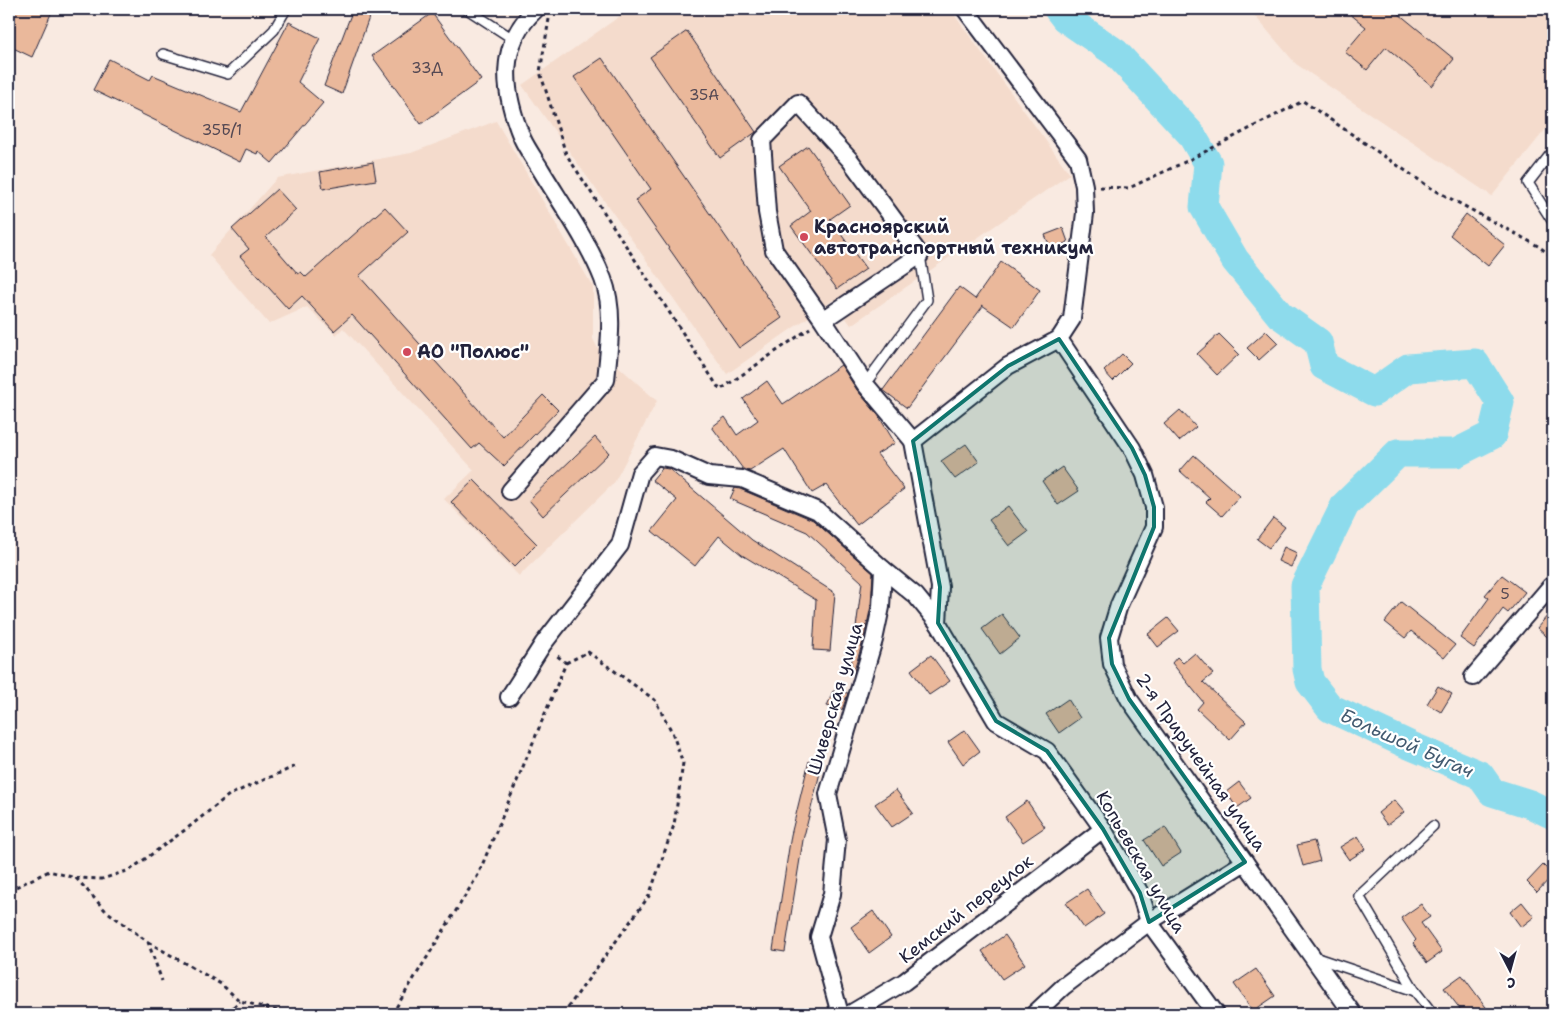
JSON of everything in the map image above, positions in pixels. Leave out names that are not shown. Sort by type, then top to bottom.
[{"type":"street","points":[[913,441],[1008,366],[1060,339],[1072,319],[1085,213],[1084,186],[1078,159],[965,9]]},
{"type":"street","points":[[510,491],[606,380],[610,307],[604,280],[587,246],[522,139],[507,84],[506,64],[513,38],[528,16],[543,13]]},
{"type":"street","points":[[823,320],[920,255],[850,160],[798,103],[762,140],[767,212],[774,250],[865,384],[913,441],[940,587],[938,622]]},
{"type":"street","name":"2-я Приручейная улица","points":[[1060,339],[1132,448],[1145,475],[1154,507],[1154,527],[1119,606],[1109,638],[1112,664],[1129,699],[1353,1014]]},
{"type":"street","name":"Копьевская улица","points":[[543,644],[620,545],[640,474],[655,456],[671,459],[709,476],[742,479],[818,511],[916,596],[938,622],[996,720],[1047,751],[1103,829],[1140,893],[1149,922],[1216,1014]]},
{"type":"street","name":"Шиверская улица","points":[[840,1014],[819,937],[832,894],[837,840],[828,794],[874,640],[881,607],[883,569]]},
{"type":"street","points":[[1474,677],[1552,586]]},
{"type":"street","points":[[509,697],[543,644]]},
{"type":"street","name":"Кемский переулок","points":[[850,1014],[904,982],[1103,829]]},
{"type":"street","points":[[1034,1014],[1064,986],[1149,922],[1245,862]]},
{"type":"lane","points":[[163,54],[228,74],[274,30],[286,9]]},
{"type":"lane","points":[[467,9],[513,38]]},
{"type":"lane","points":[[1553,151],[1528,183],[1553,222]]},
{"type":"lane","points":[[865,384],[927,300],[920,255]]},
{"type":"lane","points":[[1433,826],[1359,896],[1415,991],[1434,1014]]},
{"type":"lane","points":[[1311,956],[1415,991]]},
{"type":"path","points":[[543,13],[540,72],[566,154],[720,390],[823,320]]},
{"type":"path","points":[[1084,186],[1129,188],[1187,161],[1303,101],[1431,188],[1553,256]]},
{"type":"path","points":[[543,644],[566,663]]},
{"type":"path","points":[[392,1014],[478,875],[566,663],[588,652],[655,700],[672,732],[683,764],[674,825],[649,896],[563,1014]]},
{"type":"path","points":[[16,887],[49,871],[76,878],[102,879],[130,870],[189,828],[229,795],[296,766]]},
{"type":"path","points":[[76,878],[105,910],[148,942],[221,984],[240,1001],[290,1014]]},
{"type":"path","points":[[148,942],[162,981]]},
{"type":"path","points":[[229,1014],[231,1009],[240,1001]]},
{"type":"highlighted area","points":[[1059,339],[1132,448],[1145,475],[1154,507],[1154,527],[1109,638],[1112,664],[1129,699],[1245,862],[1149,922],[1140,893],[1103,829],[1047,751],[996,721],[938,623],[940,587],[913,441],[1008,366]]},
{"type":"shaded area","name":"Красноярский автотранспортный техникум","points":[[630,9],[950,9],[1070,174],[851,325],[833,300],[727,374],[522,85]]},
{"type":"shaded area","points":[[1249,9],[1553,9],[1553,120],[1492,196],[1296,64]]},
{"type":"shaded area","name":"АО \"Полюс\"","points":[[496,121],[593,287],[593,339],[597,347],[657,401],[614,483],[519,576],[444,499],[474,470],[343,328],[336,335],[307,307],[269,324],[209,255],[277,178],[411,153]]},
{"type":"building","points":[[9,9],[53,9],[32,57],[9,46]]},
{"type":"building","points":[[353,9],[372,9],[342,94],[324,86]]},
{"type":"building","points":[[1344,9],[1393,9],[1454,59],[1432,86],[1386,47],[1367,70],[1345,52],[1366,27]]},
{"type":"building","points":[[432,13],[481,80],[421,124],[372,56]]},
{"type":"building","points":[[289,22],[320,38],[298,82],[323,103],[272,163],[258,151],[257,154],[246,149],[240,162],[93,90],[109,59],[150,80],[153,75],[241,112]]},
{"type":"building","points":[[687,31],[756,132],[720,158],[650,57]]},
{"type":"building","points":[[602,58],[782,318],[739,348],[635,200],[651,189],[574,77]]},
{"type":"building","points":[[808,146],[850,205],[830,219],[866,269],[837,289],[791,226],[811,211],[779,166]]},
{"type":"building","points":[[373,162],[376,180],[323,189],[320,172]]},
{"type":"building","points":[[277,189],[296,210],[266,237],[298,274],[301,272],[306,277],[385,207],[408,232],[359,276],[503,437],[543,395],[558,410],[504,466],[479,443],[472,449],[352,315],[334,331],[302,296],[288,309],[240,256],[249,249],[232,229]]},
{"type":"building","points":[[1466,214],[1505,245],[1488,266],[1450,235]]},
{"type":"building","points":[[1063,228],[1068,242],[1051,249],[1045,235]]},
{"type":"building","points":[[1001,262],[1040,290],[1014,327],[982,305],[907,408],[883,390],[959,287],[975,299]]},
{"type":"building","points":[[1266,331],[1278,343],[1259,360],[1247,348]]},
{"type":"building","points":[[1219,334],[1239,354],[1217,375],[1197,354]]},
{"type":"building","points":[[1122,354],[1131,363],[1113,381],[1104,371]]},
{"type":"building","points":[[841,365],[857,390],[878,415],[895,443],[877,454],[904,489],[857,525],[826,485],[812,493],[784,449],[750,471],[743,469],[712,427],[725,417],[737,435],[758,420],[743,399],[767,381],[783,404]]},
{"type":"building","points":[[1180,410],[1196,427],[1179,441],[1164,424]]},
{"type":"building","points":[[595,437],[609,453],[543,516],[529,500]]},
{"type":"building","points":[[966,444],[979,462],[955,479],[941,461]]},
{"type":"building","points":[[1194,455],[1240,496],[1222,516],[1206,502],[1210,498],[1180,471]]},
{"type":"building","points":[[1062,467],[1079,491],[1058,505],[1042,481]]},
{"type":"building","points":[[662,468],[669,469],[752,540],[835,593],[830,651],[813,650],[816,600],[742,555],[719,536],[695,566],[652,531],[677,500],[652,480]]},
{"type":"building","points":[[474,480],[537,544],[514,567],[451,502]]},
{"type":"building","points":[[735,488],[813,520],[873,573],[871,606],[853,674],[850,673],[862,582],[807,532],[730,499]]},
{"type":"building","points":[[1008,506],[1028,532],[1009,546],[989,520]]},
{"type":"building","points":[[1273,518],[1285,527],[1269,548],[1257,539]]},
{"type":"building","points":[[1284,547],[1297,553],[1291,567],[1278,561]]},
{"type":"building","points":[[1502,575],[1525,592],[1508,613],[1503,609],[1474,648],[1460,638],[1489,598],[1485,595]]},
{"type":"building","points":[[1401,602],[1455,645],[1444,658],[1411,631],[1405,638],[1385,622]]},
{"type":"building","points":[[1553,609],[1553,642],[1537,628]]},
{"type":"building","points":[[1002,614],[1020,638],[1000,654],[982,629]]},
{"type":"building","points":[[1168,618],[1179,631],[1158,647],[1148,634]]},
{"type":"building","points":[[1195,653],[1213,674],[1203,682],[1246,722],[1230,740],[1197,709],[1203,702],[1172,663],[1177,657],[1183,663]]},
{"type":"building","points":[[931,655],[950,681],[929,695],[911,670]]},
{"type":"building","points":[[1438,686],[1452,694],[1441,712],[1427,704]]},
{"type":"building","points":[[833,691],[848,693],[842,710],[827,706]]},
{"type":"building","points":[[1068,699],[1080,718],[1059,733],[1046,714]]},
{"type":"building","points":[[965,730],[980,751],[963,764],[948,742]]},
{"type":"building","points":[[809,761],[822,765],[803,840],[785,952],[773,950],[791,835]]},
{"type":"building","points":[[1239,782],[1251,798],[1237,808],[1226,792]]},
{"type":"building","points":[[896,790],[913,813],[892,827],[875,804]]},
{"type":"building","points":[[1394,800],[1404,812],[1387,825],[1378,813]]},
{"type":"building","points":[[1027,801],[1045,827],[1023,842],[1005,817]]},
{"type":"building","points":[[1165,827],[1181,853],[1161,866],[1144,840]]},
{"type":"building","points":[[1358,836],[1366,849],[1349,860],[1340,847]]},
{"type":"building","points":[[1314,841],[1320,861],[1303,866],[1297,845]]},
{"type":"building","points":[[1543,865],[1553,875],[1537,892],[1527,882]]},
{"type":"building","points":[[1087,889],[1104,914],[1084,928],[1066,903]]},
{"type":"building","points":[[1522,902],[1534,917],[1521,927],[1510,912]]},
{"type":"building","points":[[1421,904],[1430,917],[1421,923],[1442,952],[1427,963],[1413,943],[1416,940],[1401,918]]},
{"type":"building","points":[[873,911],[891,937],[869,953],[851,927]]},
{"type":"building","points":[[1005,935],[1025,964],[1002,979],[982,951]]},
{"type":"building","points":[[1256,969],[1275,996],[1253,1011],[1234,984]]},
{"type":"building","points":[[1462,975],[1491,1014],[1464,1014],[1444,988]]},
{"type":"waterway","name":"Большой Бугач","points":[[1058,9],[1065,18],[1116,53],[1191,134],[1208,163],[1204,207],[1235,260],[1280,315],[1318,342],[1324,366],[1374,392],[1408,368],[1475,363],[1500,402],[1492,435],[1456,453],[1398,453],[1345,505],[1305,586],[1307,669],[1310,682],[1330,708],[1409,745],[1480,775],[1492,792],[1530,804],[1553,815]]},
{"type":"place","name":"Красноярский автотранспортный техникум","points":[[804,237]]},
{"type":"place","name":"АО \"Полюс\"","points":[[407,352]]}]
